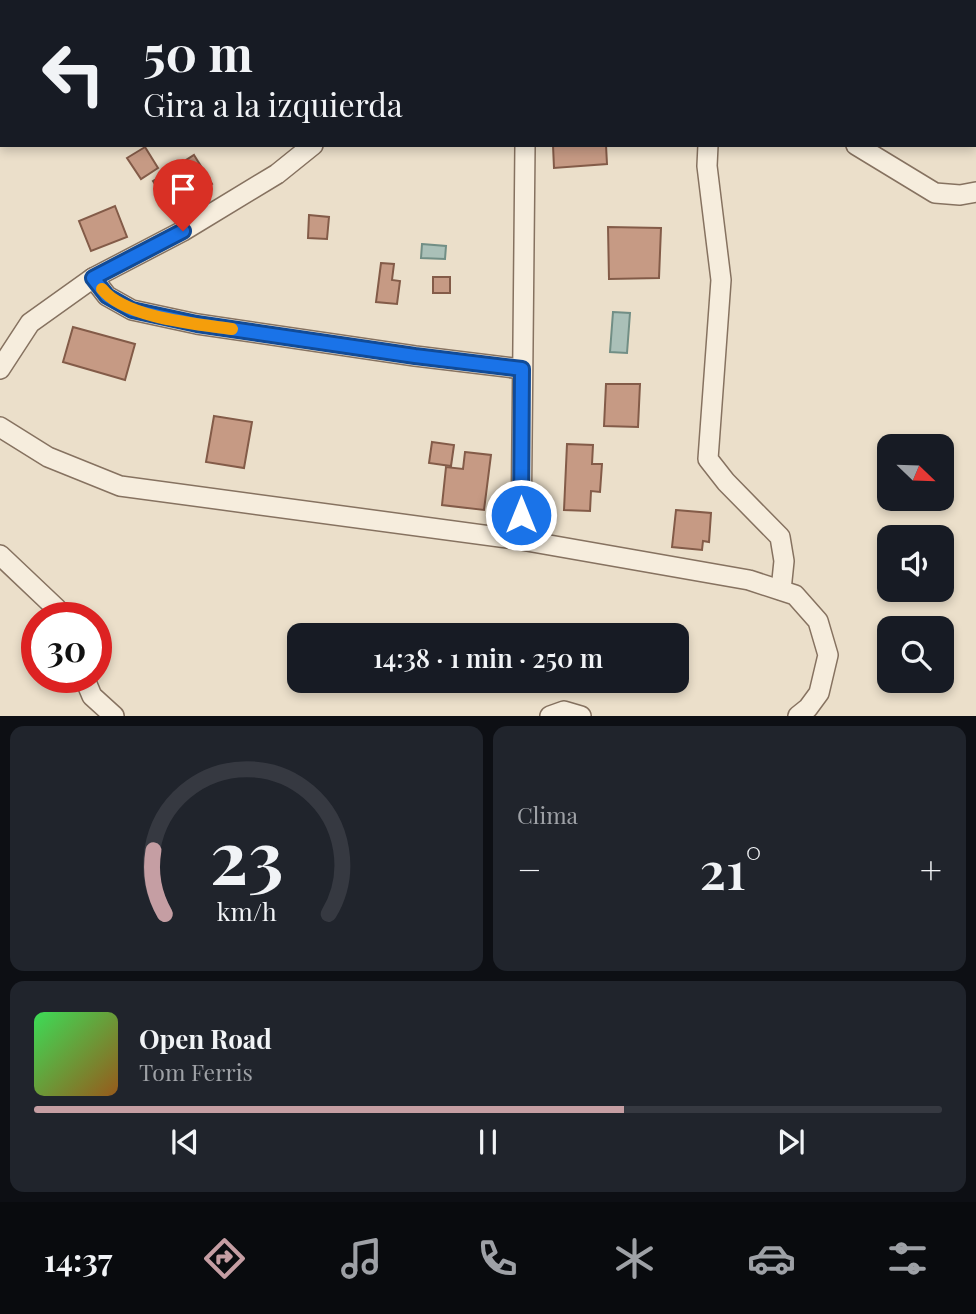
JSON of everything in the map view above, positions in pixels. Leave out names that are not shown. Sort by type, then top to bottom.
[{"type":"street","points":[[0,369],[30,323],[93,278],[195,224],[277,174],[311,147]]},
{"type":"street","points":[[521,540],[525,147]]},
{"type":"street","points":[[708,147],[707,166],[721,280],[708,459],[726,482],[780,537],[784,561],[781,590]]},
{"type":"street","points":[[859,147],[935,193],[960,195],[976,192]]},
{"type":"street","points":[[93,278],[107,296],[132,310],[197,324],[522,369]]},
{"type":"street","points":[[0,427],[48,457],[120,486],[521,540],[749,580],[795,595],[818,621],[828,655],[819,693],[798,716]]},
{"type":"street","points":[[0,555],[50,602]]},
{"type":"street","points":[[91,693],[114,716]]},
{"type":"street","points":[[550,716],[564,711],[580,716]]},
{"type":"water","points":[[422,244],[446,246],[445,259],[421,258]]},
{"type":"water","points":[[613,312],[630,313],[627,353],[610,352]]},
{"type":"building","points":[[145,147],[158,168],[141,179],[127,158]]},
{"type":"building","points":[[553,147],[606,147],[607,164],[554,168]]},
{"type":"building","points":[[194,155],[212,184],[171,209],[153,181]]},
{"type":"building","points":[[115,206],[127,237],[91,251],[79,221]]},
{"type":"building","points":[[309,215],[329,217],[327,239],[308,238]]},
{"type":"building","points":[[608,227],[661,228],[659,278],[609,279]]},
{"type":"building","points":[[381,263],[394,264],[392,280],[400,281],[397,304],[376,302]]},
{"type":"building","points":[[433,277],[450,277],[450,293],[433,293]]},
{"type":"building","points":[[73,327],[135,344],[125,380],[63,362]]},
{"type":"building","points":[[606,384],[640,384],[638,427],[604,426]]},
{"type":"building","points":[[214,416],[252,422],[244,468],[206,462]]},
{"type":"building","points":[[432,442],[454,445],[451,466],[429,463]]},
{"type":"building","points":[[567,444],[593,445],[592,464],[602,464],[600,492],[591,491],[590,511],[564,510]]},
{"type":"building","points":[[465,452],[491,455],[484,510],[442,505],[446,467],[463,469]]},
{"type":"building","points":[[676,510],[711,513],[709,542],[703,541],[702,550],[672,547]]},
{"type":"slow traffic","points":[[102,289],[107,296],[132,310],[232,329]]},
{"type":"route","points":[[183,231],[93,278],[107,296],[132,310],[197,324],[522,369],[521,515]]}]
